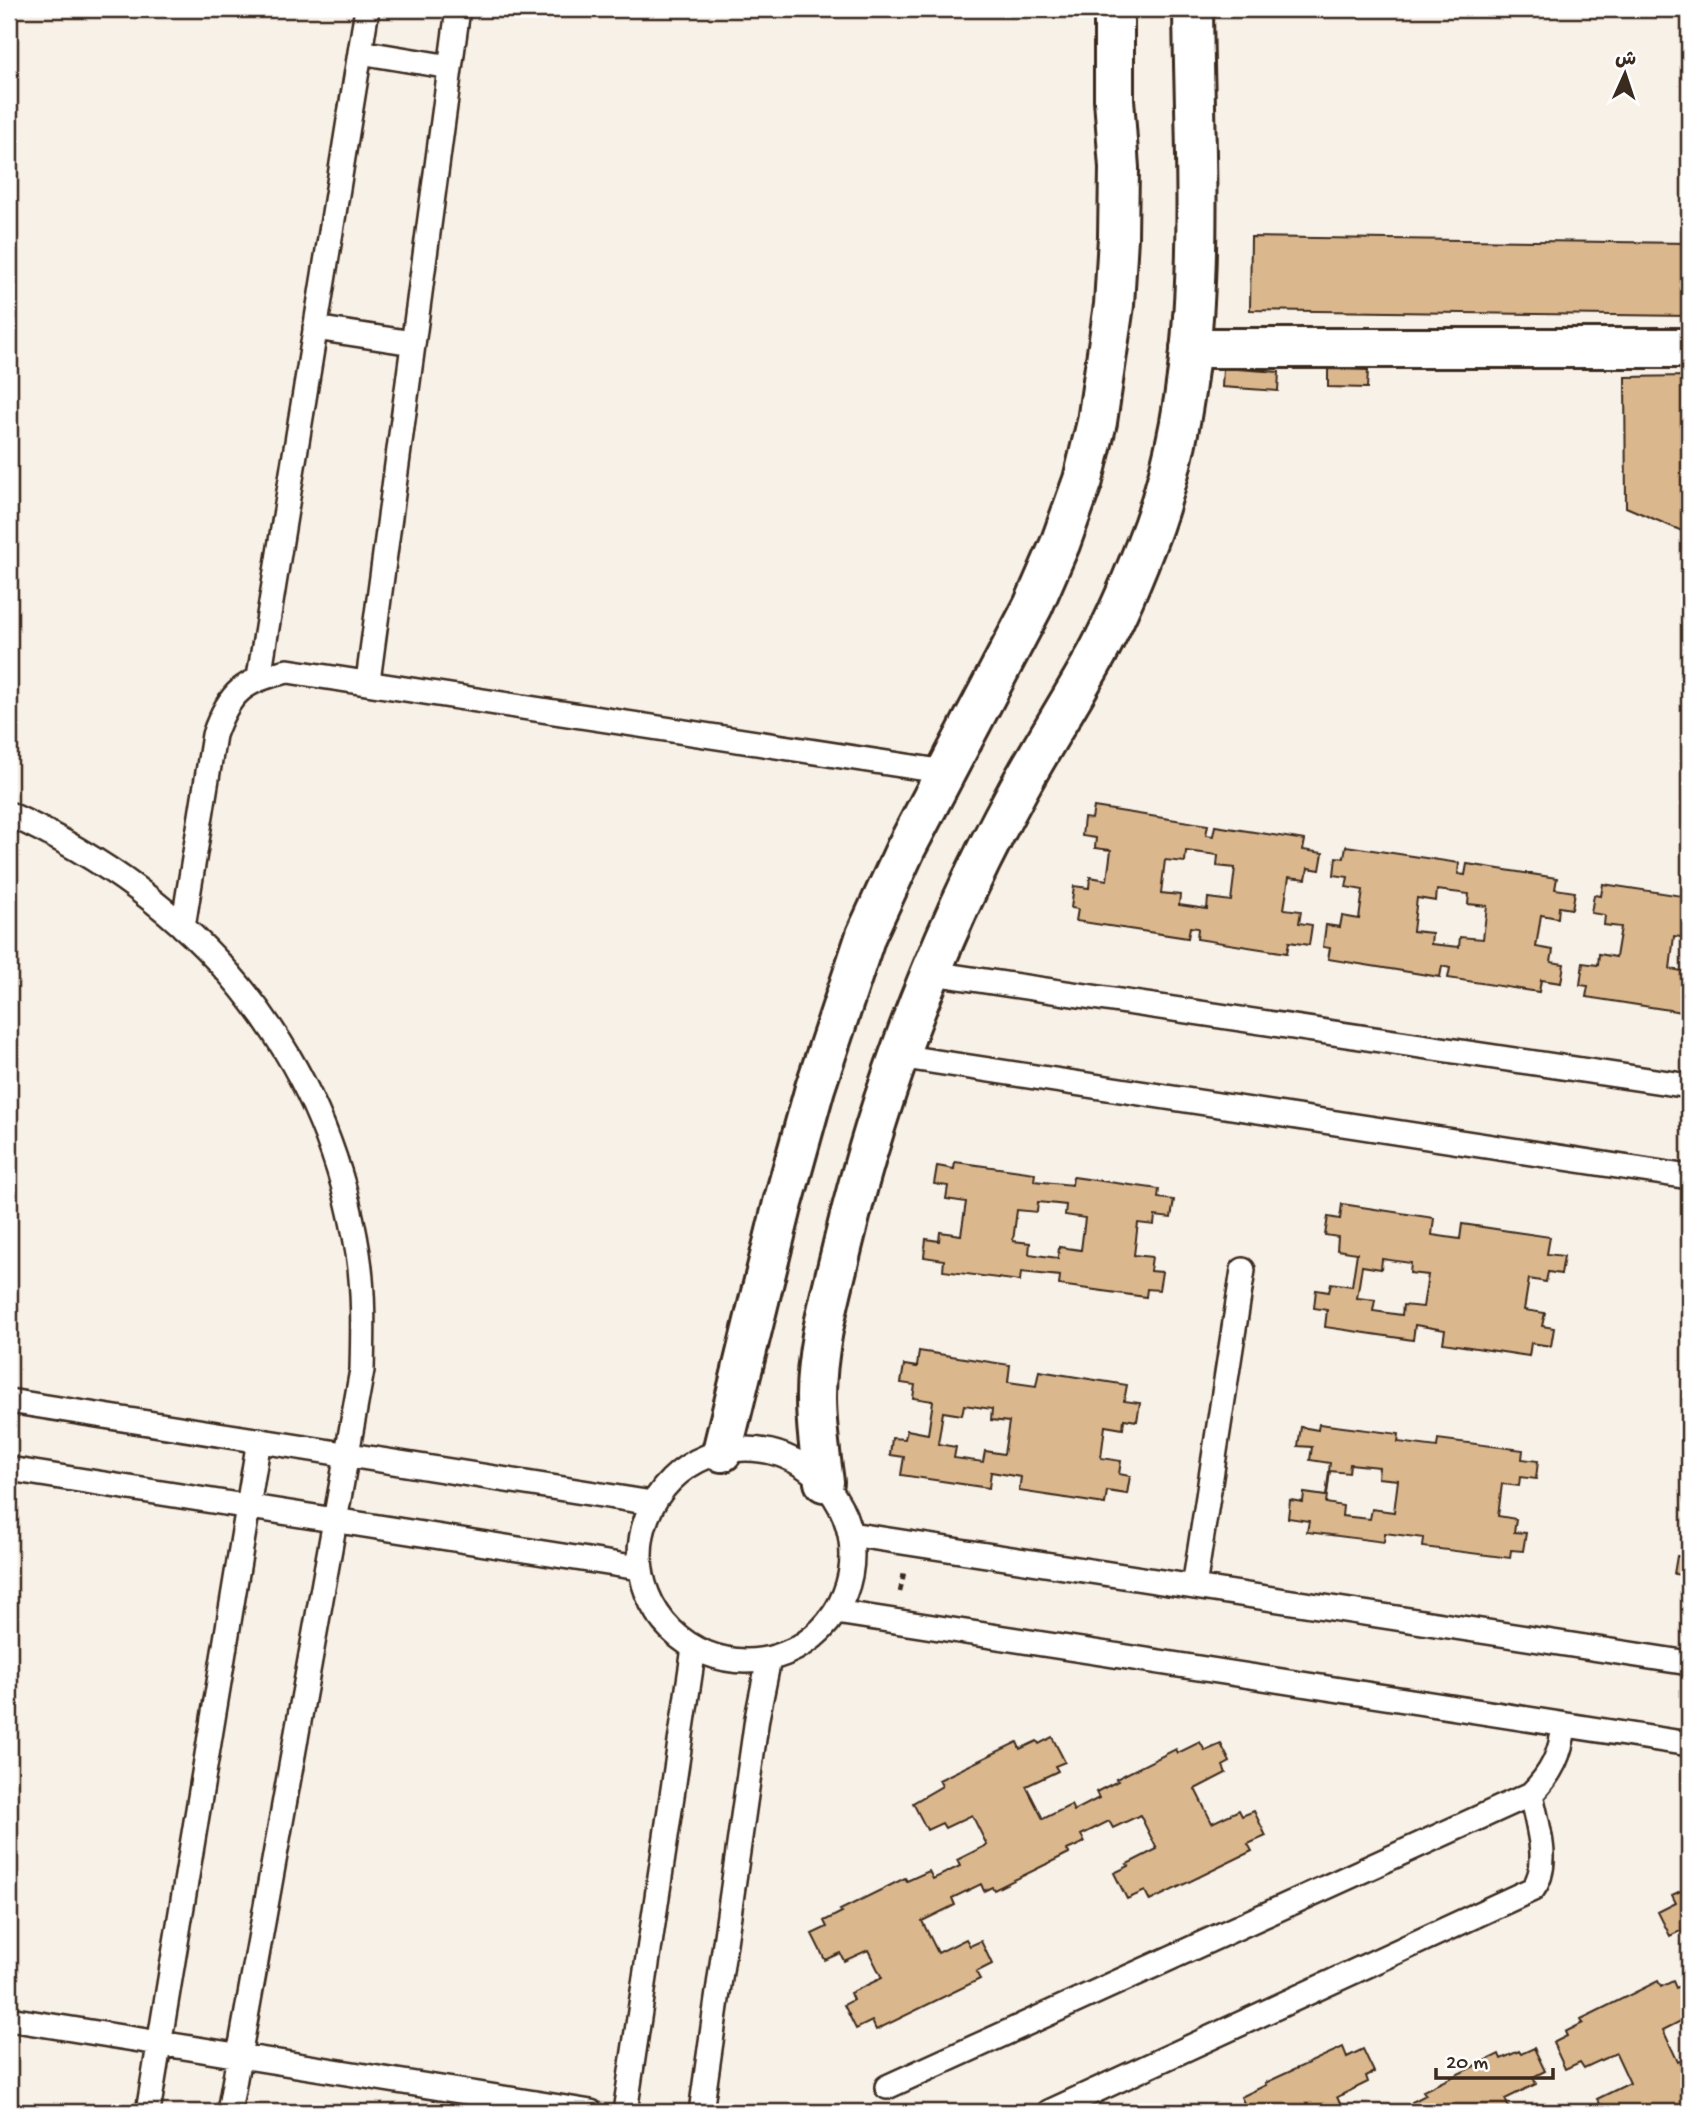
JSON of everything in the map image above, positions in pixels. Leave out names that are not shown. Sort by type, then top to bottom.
[{"type":"street","points":[[722,1452],[783,1203],[839,1011],[866,935],[906,848],[1033,606],[1060,544],[1083,480],[1097,422],[1114,305],[1119,168],[1114,99],[1114,9]]},
{"type":"street","points":[[824,1482],[818,1440],[818,1356],[825,1316],[856,1191],[898,1056],[943,942],[979,864],[1019,787],[1099,651],[1129,587],[1154,522],[1172,455],[1190,348],[1196,264],[1193,9]]},
{"type":"street","points":[[1190,348],[1689,348]]},
{"type":"lane","points":[[259,677],[366,9]]},
{"type":"lane","points":[[368,681],[458,9]]},
{"type":"lane","points":[[359,52],[450,66]]},
{"type":"lane","points":[[315,328],[413,343]]},
{"type":"lane","points":[[183,927],[214,735],[220,717],[229,701],[242,688],[259,677],[288,671],[368,681],[946,772]]},
{"type":"lane","points":[[9,814],[46,831],[96,860],[144,893],[220,963],[254,1002],[283,1044],[310,1094],[331,1146],[347,1199],[356,1243],[363,1312],[362,1370],[229,2112]]},
{"type":"lane","points":[[932,973],[1689,1086]]},
{"type":"lane","points":[[898,1056],[1689,1177]]},
{"type":"lane","points":[[1194,1587],[1243,1269]]},
{"type":"lane","points":[[9,1401],[652,1503]]},
{"type":"lane","points":[[148,2112],[259,1440]]},
{"type":"lane","points":[[733,1449],[766,1450],[798,1461],[824,1482],[843,1510],[850,1534],[851,1575],[836,1612],[819,1633],[791,1652],[769,1659],[725,1660],[694,1648],[667,1628],[648,1600],[639,1567],[640,1534],[652,1503],[672,1477],[700,1458],[733,1449]]},
{"type":"lane","points":[[9,1469],[639,1567]]},
{"type":"lane","points":[[850,1534],[1689,1663]]},
{"type":"lane","points":[[836,1612],[1689,1744]]},
{"type":"lane","points":[[625,2112],[694,1648]]},
{"type":"lane","points":[[701,2112],[757,1718],[769,1659]]},
{"type":"lane","points":[[887,2087],[1531,1794],[1545,1780],[1556,1763],[1564,1725]]},
{"type":"lane","points":[[1049,2112],[1533,1889],[1541,1875],[1543,1861],[1531,1794]]},
{"type":"lane","points":[[9,2019],[591,2112]]},
{"type":"path","points":[[894,1621],[910,1543]]},
{"type":"building","points":[[1251,237],[1689,243],[1689,316],[1250,310]]},
{"type":"building","points":[[1223,368],[1279,372],[1278,391],[1222,387]]},
{"type":"building","points":[[1328,369],[1368,370],[1367,388],[1328,387]]},
{"type":"building","points":[[1689,376],[1689,534],[1626,507],[1625,377]]},
{"type":"building","points":[[1094,807],[1208,825],[1206,835],[1213,836],[1215,826],[1305,840],[1303,850],[1323,853],[1320,870],[1308,868],[1306,879],[1289,877],[1284,909],[1301,911],[1299,923],[1312,925],[1309,945],[1289,942],[1287,953],[1197,939],[1198,928],[1190,927],[1188,938],[1076,921],[1078,909],[1071,908],[1074,886],[1089,888],[1090,877],[1107,880],[1111,850],[1095,848],[1096,838],[1082,836],[1084,818],[1092,819]],"holes":[[[1186,851],[1218,855],[1217,866],[1235,868],[1231,901],[1208,898],[1207,909],[1179,905],[1180,895],[1161,893],[1165,860],[1185,862]]]},
{"type":"building","points":[[1346,846],[1459,863],[1458,874],[1465,875],[1467,864],[1557,878],[1555,889],[1575,892],[1572,909],[1559,907],[1558,918],[1541,915],[1536,947],[1553,950],[1551,962],[1564,964],[1561,983],[1541,980],[1539,992],[1448,978],[1450,968],[1442,966],[1440,977],[1328,959],[1330,948],[1323,947],[1326,925],[1340,927],[1342,916],[1359,919],[1363,890],[1346,887],[1348,877],[1334,875],[1336,857],[1344,858]],"holes":[[[1437,890],[1469,894],[1468,904],[1487,906],[1483,939],[1460,937],[1459,947],[1431,944],[1432,933],[1413,931],[1417,898],[1436,901]]]},
{"type":"building","points":[[1603,884],[1689,897],[1689,938],[1674,936],[1670,969],[1689,972],[1689,1013],[1586,997],[1588,986],[1580,985],[1583,963],[1598,965],[1599,954],[1616,957],[1621,927],[1604,925],[1605,915],[1591,913],[1594,895],[1601,896]]},
{"type":"building","points":[[955,1162],[1035,1173],[1034,1181],[1072,1185],[1073,1177],[1159,1189],[1158,1198],[1174,1200],[1171,1218],[1155,1216],[1154,1225],[1138,1223],[1134,1255],[1152,1257],[1150,1271],[1162,1272],[1159,1290],[1147,1289],[1146,1297],[1059,1285],[1060,1276],[1021,1272],[1020,1281],[943,1271],[944,1260],[924,1257],[926,1239],[939,1241],[940,1232],[961,1235],[966,1202],[946,1199],[948,1186],[934,1184],[937,1166],[954,1169]],"holes":[[[1038,1202],[1066,1205],[1065,1215],[1085,1218],[1081,1250],[1059,1247],[1058,1258],[1029,1254],[1030,1243],[1013,1241],[1017,1210],[1037,1212]]]},
{"type":"building","points":[[1342,1204],[1434,1218],[1432,1235],[1460,1239],[1462,1224],[1550,1237],[1547,1254],[1564,1256],[1561,1274],[1548,1272],[1546,1282],[1529,1279],[1524,1310],[1545,1313],[1542,1326],[1554,1328],[1551,1346],[1531,1343],[1529,1356],[1443,1343],[1445,1330],[1415,1325],[1413,1340],[1325,1327],[1327,1310],[1314,1308],[1316,1290],[1329,1292],[1331,1283],[1352,1286],[1357,1253],[1337,1250],[1338,1237],[1325,1235],[1328,1217],[1340,1219]],"holes":[[[1382,1259],[1411,1263],[1410,1273],[1428,1275],[1423,1307],[1403,1305],[1402,1315],[1373,1311],[1375,1300],[1357,1298],[1362,1266],[1381,1269]]]},
{"type":"building","points":[[919,1351],[1010,1365],[1008,1382],[1036,1386],[1039,1371],[1127,1385],[1124,1401],[1140,1403],[1137,1421],[1124,1419],[1123,1429],[1105,1426],[1101,1458],[1121,1461],[1119,1474],[1130,1476],[1127,1494],[1107,1491],[1105,1504],[1019,1491],[1021,1477],[991,1472],[989,1488],[901,1475],[904,1457],[890,1455],[892,1438],[905,1439],[907,1430],[928,1434],[933,1401],[913,1398],[915,1385],[901,1383],[904,1365],[917,1367]],"holes":[[[964,1405],[992,1409],[991,1420],[1009,1422],[1004,1454],[985,1451],[983,1462],[954,1458],[956,1447],[938,1444],[943,1412],[962,1415]]]},
{"type":"building","points":[[1319,1424],[1399,1434],[1398,1442],[1437,1447],[1438,1439],[1523,1450],[1522,1459],[1538,1461],[1536,1479],[1520,1477],[1519,1486],[1502,1484],[1498,1516],[1516,1519],[1514,1532],[1526,1533],[1523,1551],[1511,1550],[1510,1558],[1423,1547],[1424,1538],[1385,1533],[1384,1542],[1307,1532],[1309,1521],[1288,1518],[1290,1500],[1303,1502],[1304,1493],[1326,1496],[1330,1463],[1310,1460],[1312,1447],[1298,1446],[1301,1427],[1318,1430]],"holes":[[[1350,1464],[1379,1467],[1378,1478],[1398,1480],[1394,1512],[1372,1509],[1370,1519],[1342,1516],[1343,1506],[1326,1503],[1330,1471],[1349,1473]]]},
{"type":"building","points":[[1677,1556],[1689,1558],[1689,1594],[1685,1593],[1688,1576],[1674,1574]]},
{"type":"building","points":[[1052,1737],[1065,1762],[1055,1766],[1058,1771],[1026,1786],[1043,1819],[1071,1805],[1074,1811],[1099,1798],[1096,1792],[1118,1781],[1116,1779],[1176,1749],[1178,1753],[1200,1742],[1205,1751],[1221,1744],[1230,1762],[1223,1766],[1226,1773],[1195,1789],[1212,1823],[1239,1810],[1242,1816],[1254,1811],[1266,1836],[1248,1844],[1252,1851],[1150,1901],[1145,1891],[1127,1899],[1114,1873],[1157,1849],[1140,1815],[1113,1828],[1109,1821],[1081,1835],[1085,1842],[1067,1850],[1069,1853],[994,1890],[992,1887],[984,1891],[981,1884],[952,1898],[955,1905],[922,1921],[938,1953],[966,1939],[970,1946],[981,1941],[992,1964],[976,1972],[980,1979],[876,2030],[872,2021],[856,2029],[844,2005],[853,2000],[850,1993],[882,1978],[868,1950],[844,1961],[840,1953],[825,1960],[812,1934],[827,1927],[824,1921],[842,1912],[840,1910],[905,1878],[907,1881],[929,1871],[933,1879],[960,1866],[957,1860],[987,1845],[972,1815],[945,1828],[942,1823],[927,1830],[913,1803],[942,1786],[939,1780],[1017,1742],[1020,1749]]},
{"type":"building","points":[[1689,1887],[1689,1934],[1685,1936],[1682,1930],[1670,1936],[1658,1912],[1676,1903],[1672,1895]]},
{"type":"building","points":[[1658,1981],[1661,1987],[1673,1981],[1676,1988],[1689,1982],[1689,2017],[1663,2030],[1678,2062],[1689,2057],[1689,2104],[1673,2112],[1586,2112],[1600,2104],[1597,2099],[1630,2083],[1616,2053],[1584,2068],[1580,2062],[1565,2069],[1553,2043],[1567,2036],[1565,2032],[1583,2023],[1581,2019]]},
{"type":"building","points":[[1343,2047],[1347,2057],[1363,2049],[1374,2072],[1366,2076],[1368,2082],[1337,2097],[1344,2112],[1230,2112],[1245,2105],[1241,2097],[1266,2085],[1265,2083]]},
{"type":"building","points":[[1534,2048],[1545,2071],[1533,2077],[1536,2084],[1505,2099],[1511,2112],[1405,2112],[1414,2108],[1412,2102],[1426,2095],[1423,2091],[1499,2054],[1501,2059]]}]
